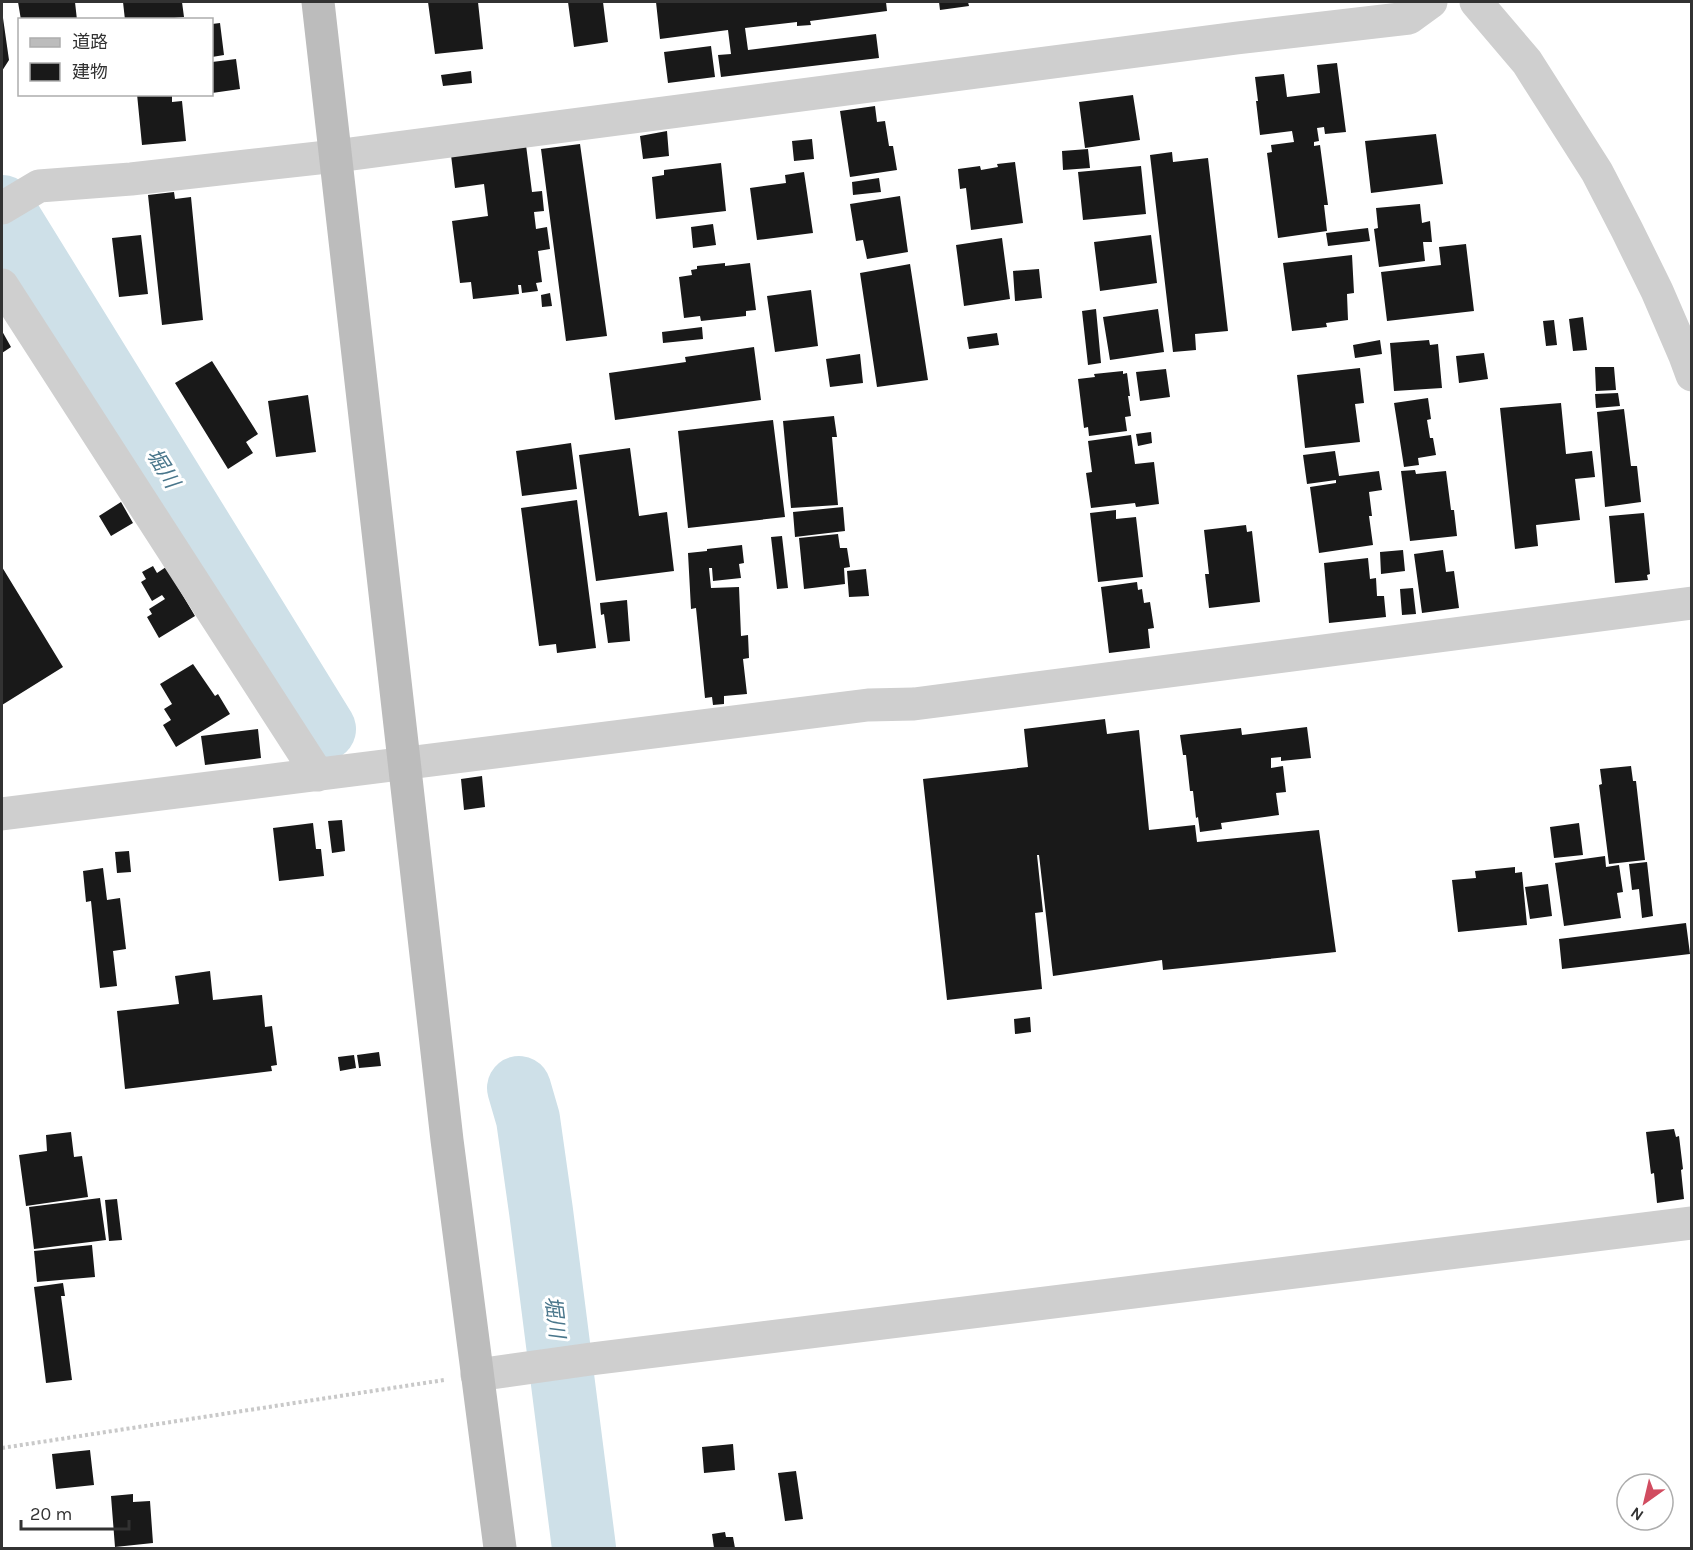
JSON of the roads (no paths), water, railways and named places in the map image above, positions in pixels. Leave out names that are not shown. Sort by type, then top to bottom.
[{"type":"street","points":[[318,2],[447,1140],[500,1548]]},
{"type":"street","points":[[2,208],[39,186],[131,179],[336,156],[1213,41],[1409,18],[1431,2]]},
{"type":"street","points":[[1476,2],[1527,62],[1597,172],[1657,291],[1692,375]]},
{"type":"street","points":[[2,285],[318,775]]},
{"type":"street","points":[[2,814],[868,705],[914,704],[1692,603]]},
{"type":"street","points":[[477,1374],[1692,1223]]},
{"type":"waterway","name":"堀川","points":[[2,207],[324,729]]},
{"type":"waterway","name":"堀川","points":[[519,1088],[528,1119],[584,1548]]}]
